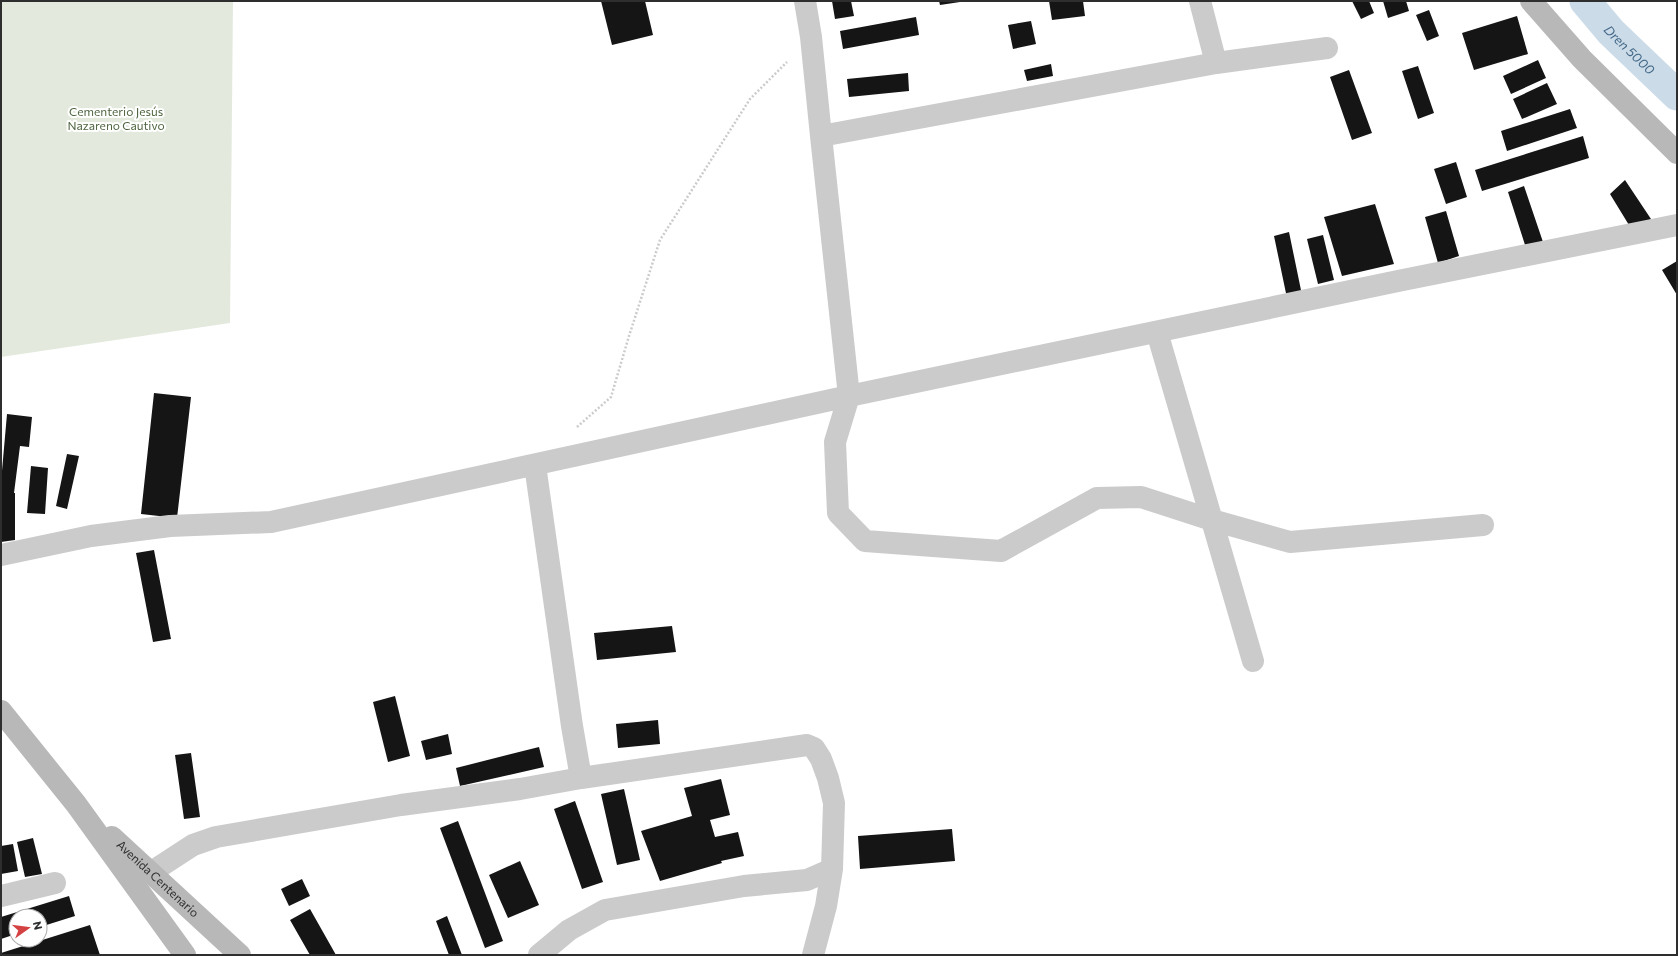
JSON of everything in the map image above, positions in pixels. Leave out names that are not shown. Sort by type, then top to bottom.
[{"type":"street","points":[[805,1],[811,37],[849,396],[835,442],[838,512],[865,541],[1001,551],[1097,498],[1142,497],[1212,520],[1290,542],[1483,525]]},
{"type":"street","points":[[1200,1],[1216,63]]},
{"type":"street","points":[[1531,1],[1582,59],[1677,153]]},
{"type":"street","points":[[821,136],[1216,63],[1327,48]]},
{"type":"street","points":[[1,555],[91,536],[170,526],[272,522],[849,396],[1677,225]]},
{"type":"street","points":[[1158,332],[1253,661]]},
{"type":"street","points":[[535,465],[572,726],[581,778]]},
{"type":"street","name":"Avenida Centenario","points":[[1,711],[76,804],[185,955]]},
{"type":"street","points":[[150,873],[193,845],[216,837],[401,805],[520,790],[581,778],[807,745],[814,748],[821,759],[828,778],[834,803],[832,870],[826,906],[812,955]]},
{"type":"street","name":"Avenida Centenario","points":[[76,804],[240,955]]},
{"type":"street","points":[[539,955],[568,930],[604,910],[744,886],[806,880],[832,870]]},
{"type":"street","points":[[1,896],[55,883]]},
{"type":"path","points":[[576,428],[611,397],[660,240],[750,100],[811,37]]},
{"type":"green space","name":"Cementerio Jesús Nazareno Cautivo","points":[[1,1],[233,1],[230,323],[1,357]]},
{"type":"building","points":[[601,1],[645,1],[653,35],[612,45]]},
{"type":"building","points":[[832,1],[851,1],[854,16],[835,19]]},
{"type":"building","points":[[939,1],[960,1],[960,2],[940,5]]},
{"type":"building","points":[[1049,1],[1083,1],[1085,16],[1052,20]]},
{"type":"building","points":[[1352,1],[1369,1],[1374,13],[1361,19]]},
{"type":"building","points":[[1383,1],[1406,1],[1409,11],[1388,18]]},
{"type":"building","points":[[1429,10],[1439,36],[1427,41],[1416,15]]},
{"type":"building","points":[[1517,16],[1528,54],[1474,70],[1462,33]]},
{"type":"building","points":[[916,17],[919,35],[843,49],[840,31]]},
{"type":"building","points":[[1031,21],[1036,44],[1013,49],[1008,25]]},
{"type":"building","points":[[1538,60],[1546,78],[1511,94],[1503,76]]},
{"type":"building","points":[[1051,64],[1053,76],[1027,81],[1024,70]]},
{"type":"building","points":[[1418,66],[1434,113],[1418,119],[1402,71]]},
{"type":"building","points":[[1349,70],[1372,133],[1352,140],[1330,77]]},
{"type":"building","points":[[908,73],[909,91],[849,97],[847,79]]},
{"type":"building","points":[[1547,83],[1557,104],[1522,119],[1513,99]]},
{"type":"building","points":[[1570,109],[1577,128],[1507,151],[1501,131]]},
{"type":"building","points":[[1583,136],[1589,158],[1482,191],[1475,170]]},
{"type":"building","points":[[1456,162],[1467,197],[1446,204],[1434,169]]},
{"type":"building","points":[[1625,180],[1651,219],[1632,230],[1610,194]]},
{"type":"building","points":[[1524,186],[1543,242],[1526,248],[1508,192]]},
{"type":"building","points":[[1375,204],[1394,264],[1342,276],[1324,217]]},
{"type":"building","points":[[1446,211],[1459,256],[1438,263],[1425,217]]},
{"type":"building","points":[[1289,232],[1302,295],[1287,298],[1274,236]]},
{"type":"building","points":[[1323,235],[1334,280],[1318,284],[1307,239]]},
{"type":"building","points":[[1677,261],[1677,295],[1662,270]]},
{"type":"building","points":[[154,393],[191,397],[177,518],[141,514]]},
{"type":"building","points":[[7,414],[32,417],[29,447],[20,446],[14,493],[15,540],[1,542],[1,482]]},
{"type":"building","points":[[67,454],[79,456],[67,509],[56,506]]},
{"type":"building","points":[[31,466],[48,468],[45,514],[27,513]]},
{"type":"building","points":[[154,550],[171,639],[153,642],[136,553]]},
{"type":"building","points":[[672,626],[676,652],[597,660],[594,633]]},
{"type":"building","points":[[395,696],[410,756],[388,762],[373,702]]},
{"type":"building","points":[[658,720],[660,744],[618,748],[616,724]]},
{"type":"building","points":[[448,734],[452,754],[426,760],[421,741]]},
{"type":"building","points":[[539,747],[544,767],[460,786],[456,768]]},
{"type":"building","points":[[191,753],[200,817],[184,819],[175,755]]},
{"type":"building","points":[[721,779],[730,815],[710,820],[715,837],[738,832],[744,856],[721,861],[722,863],[660,881],[641,831],[692,816],[684,788]]},
{"type":"building","points":[[624,789],[640,860],[617,865],[601,794]]},
{"type":"building","points":[[575,801],[603,882],[582,889],[554,809]]},
{"type":"building","points":[[458,821],[503,941],[485,948],[440,828]]},
{"type":"building","points":[[952,829],[955,861],[860,869],[858,836]]},
{"type":"building","points":[[33,838],[42,874],[25,877],[17,842]]},
{"type":"building","points":[[13,844],[18,871],[1,874],[1,846]]},
{"type":"building","points":[[520,861],[539,905],[508,918],[489,875]]},
{"type":"building","points":[[302,879],[310,896],[289,906],[281,889]]},
{"type":"building","points":[[69,896],[75,916],[48,924],[48,908],[30,908]]},
{"type":"building","points":[[310,909],[336,955],[310,955],[290,920]]},
{"type":"building","points":[[8,915],[8,937],[1,939],[1,917]]},
{"type":"building","points":[[447,916],[462,955],[449,955],[436,921]]},
{"type":"building","points":[[90,925],[100,955],[1,955],[1,953],[17,948],[48,948],[48,938]]},
{"type":"waterway","name":"Dren 5000","points":[[1585,1],[1611,32],[1677,95]]}]
